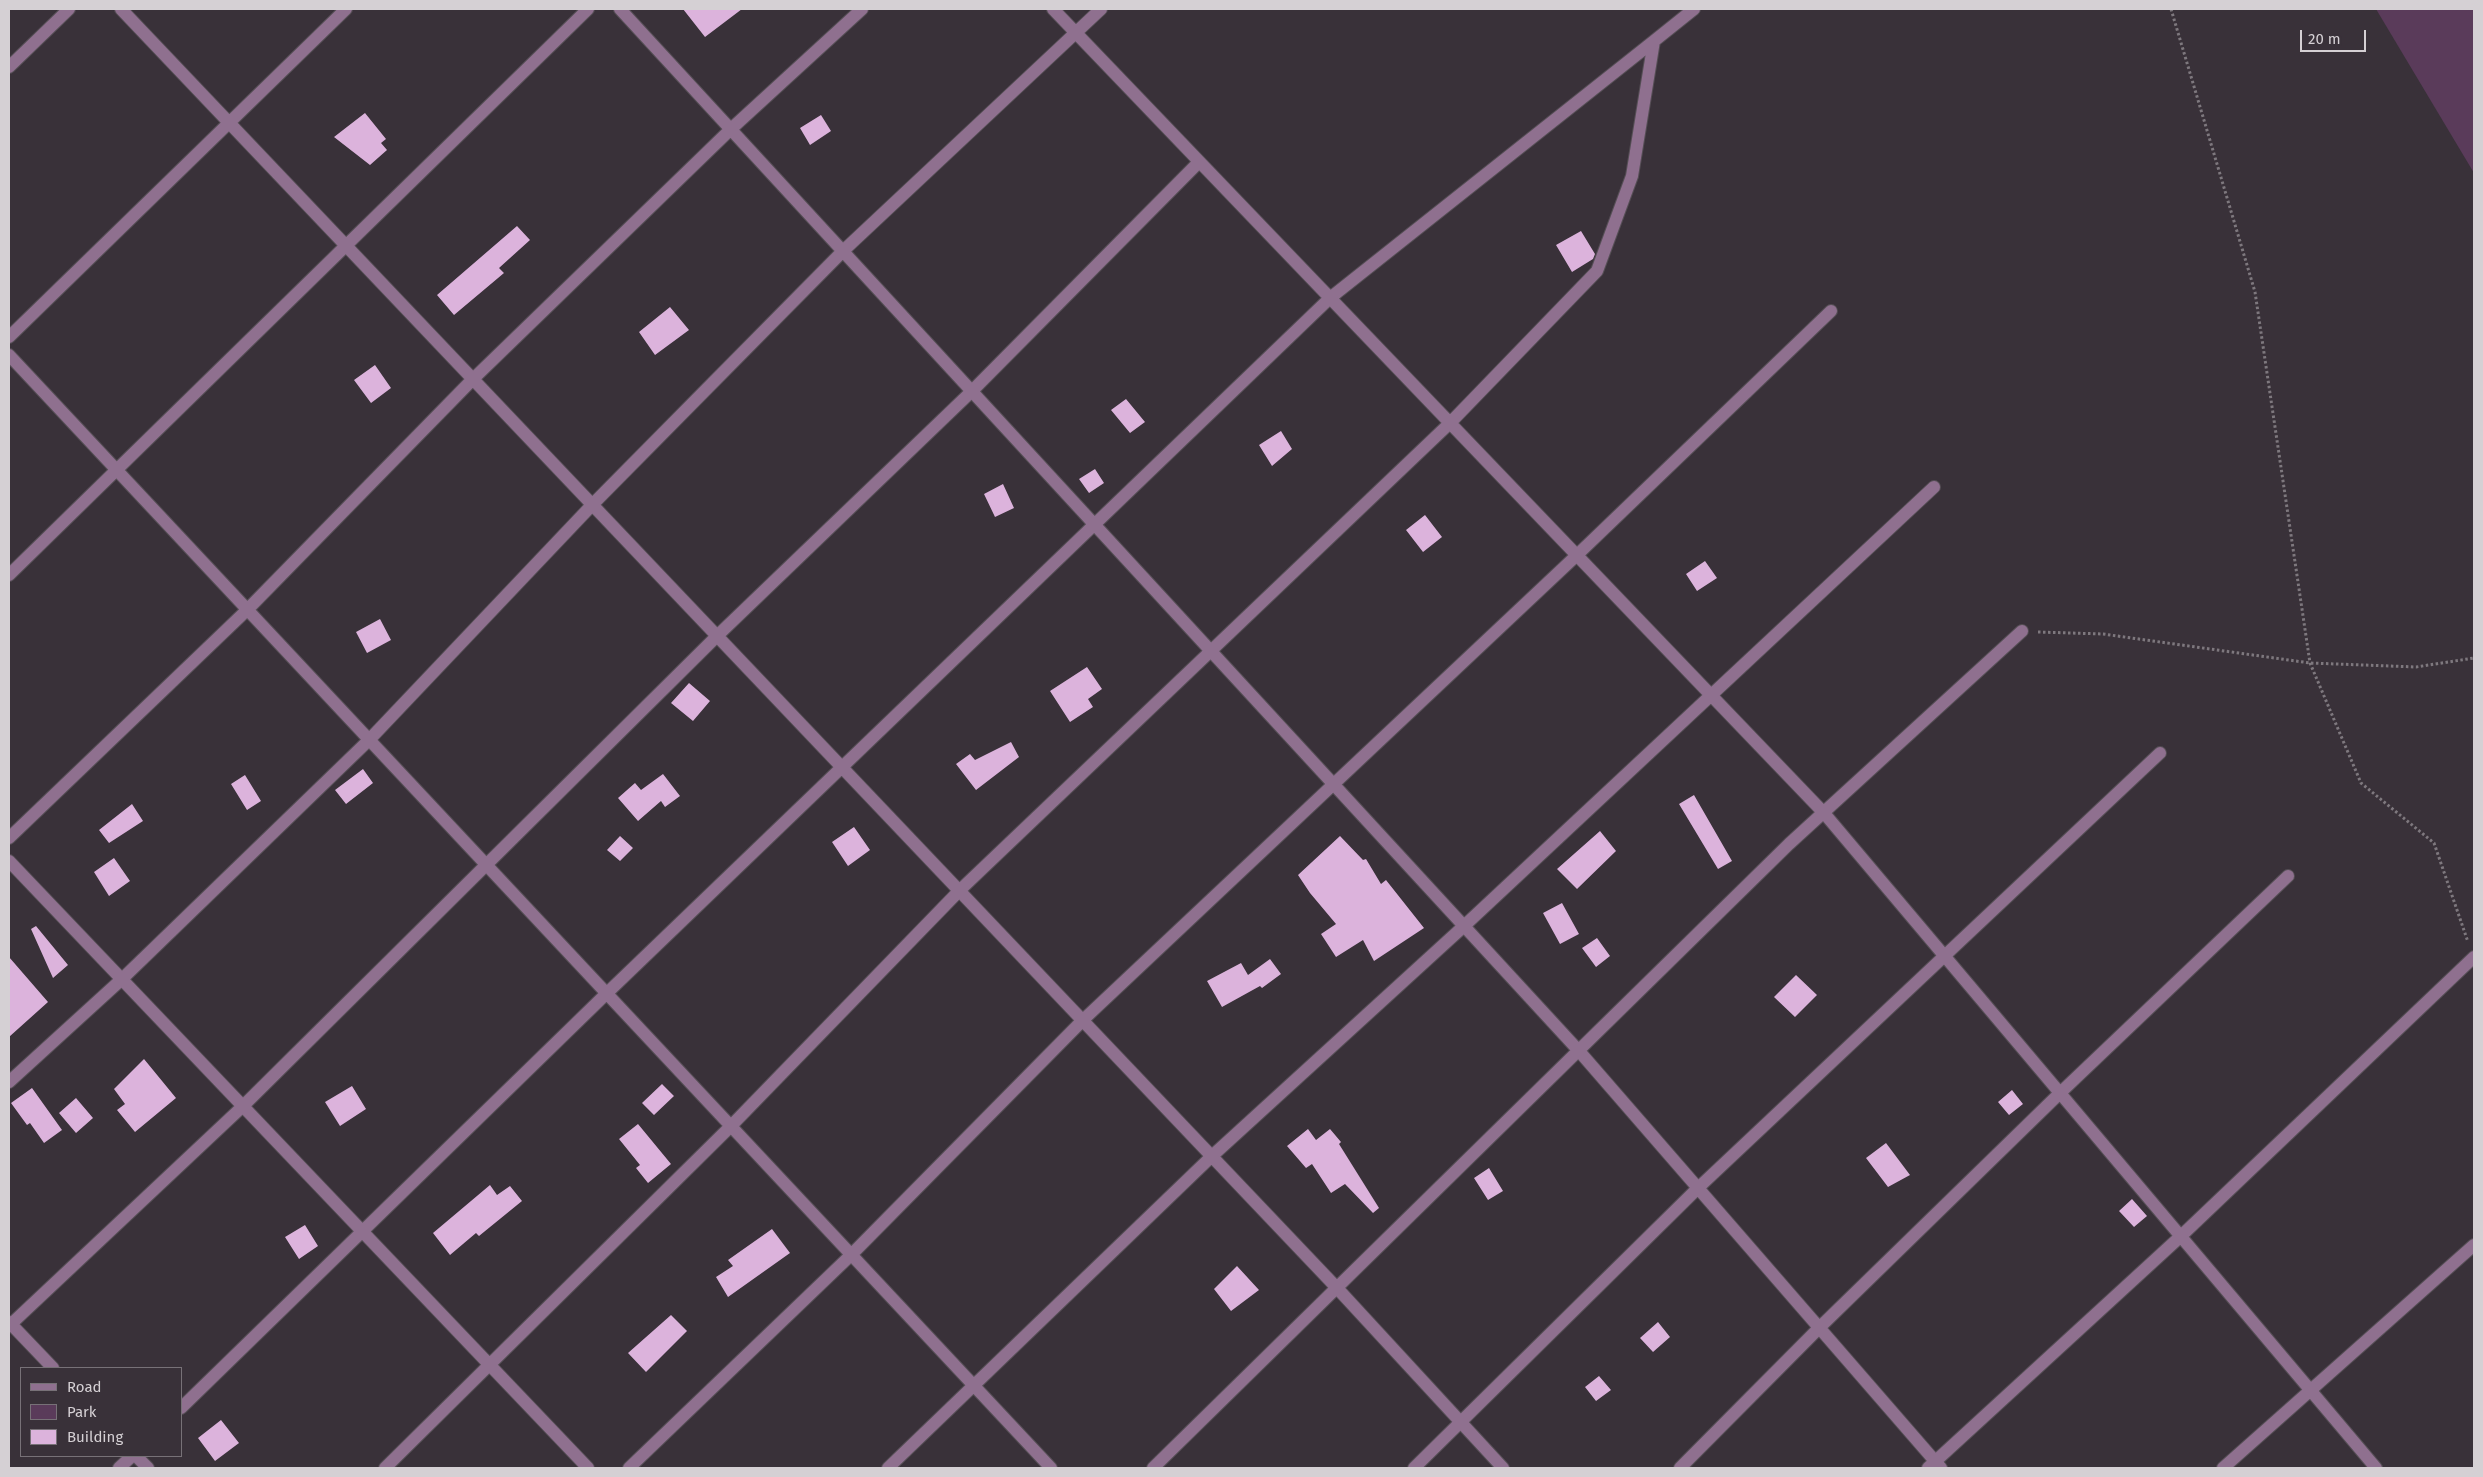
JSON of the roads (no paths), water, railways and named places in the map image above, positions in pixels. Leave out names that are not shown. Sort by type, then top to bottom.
[{"type":"street","points":[[9,67],[69,9]]},
{"type":"street","points":[[121,9],[1212,1156],[1503,1468]]},
{"type":"street","points":[[9,337],[346,9]]},
{"type":"street","points":[[9,575],[588,9]]},
{"type":"street","points":[[620,9],[1579,1050],[1820,1327],[1935,1466],[2474,958]]},
{"type":"street","points":[[9,838],[247,610],[472,380],[731,129],[862,9]]},
{"type":"street","points":[[1053,9],[1824,813],[2376,1468]]},
{"type":"street","points":[[9,1082],[122,979],[368,740],[593,504],[843,251],[1101,9]]},
{"type":"street","points":[[182,1407],[842,766],[1330,298],[1694,9]]},
{"type":"street","points":[[385,1468],[731,1126],[960,890],[1450,423],[1597,271],[1632,176],[1654,41]]},
{"type":"street","points":[[52,1367],[10,1324],[242,1107],[717,636],[972,390],[1199,162]]},
{"type":"street","points":[[629,1468],[851,1255],[1083,1020],[1334,785],[1831,311]]},
{"type":"street","points":[[9,355],[1051,1468]]},
{"type":"street","points":[[888,1468],[1212,1156],[1464,926],[1934,488]]},
{"type":"street","points":[[1153,1468],[1782,851],[2022,631]]},
{"type":"street","points":[[1414,1468],[1698,1188],[1943,954],[2160,753]]},
{"type":"street","points":[[9,861],[588,1468]]},
{"type":"street","points":[[1680,1468],[1820,1327],[2060,1092],[2288,876]]},
{"type":"street","points":[[2223,1468],[2474,1245]]},
{"type":"street","points":[[119,1468],[131,1457]]},
{"type":"street","points":[[137,1457],[148,1468]]}]
